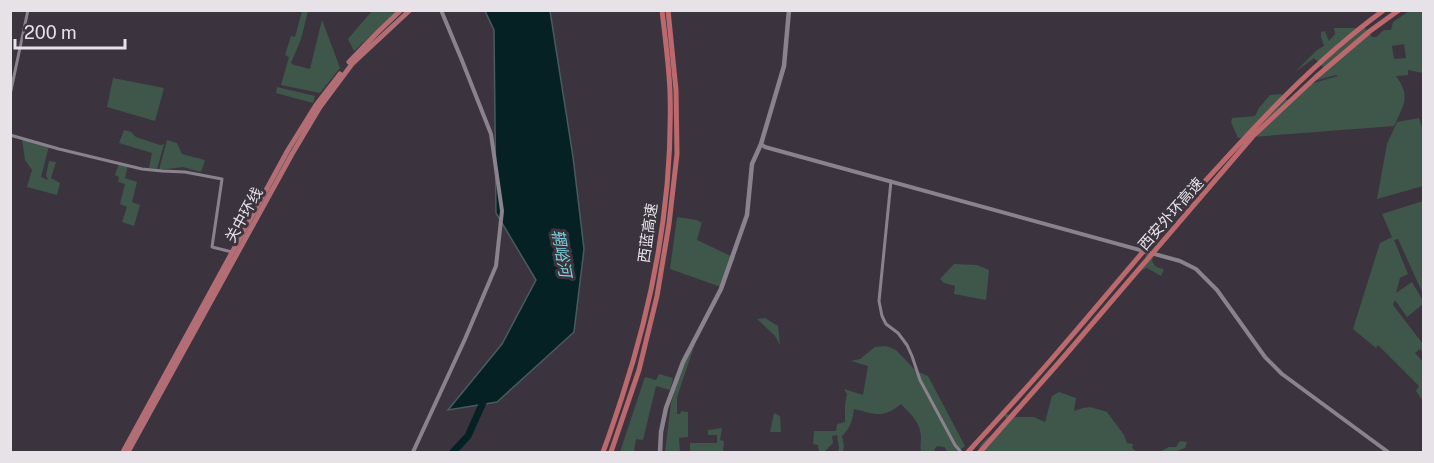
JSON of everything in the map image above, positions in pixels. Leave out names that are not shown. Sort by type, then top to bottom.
[{"type":"highway","name":"关中环线","points":[[123,453],[288,150],[316,105],[349,63],[401,10]]},
{"type":"highway","name":"关中环线","points":[[128,453],[320,107],[352,64],[410,10]]},
{"type":"highway","name":"西蓝高速","points":[[603,453],[635,354],[651,293],[662,223],[668,156],[670,92],[662,10]]},
{"type":"highway","name":"西蓝高速","points":[[611,453],[639,370],[655,306],[670,213],[677,154],[676,90],[668,10]]},
{"type":"highway","name":"西安外环高速","points":[[968,453],[1249,132],[1310,72],[1384,10]]},
{"type":"highway","name":"西安外环高速","points":[[980,453],[1253,136],[1316,77],[1370,31],[1399,10]]},
{"type":"main road","points":[[660,453],[666,408],[683,362],[721,289],[747,215],[752,164],[761,144],[784,66],[789,10]]},
{"type":"street","points":[[10,95],[28,10]]},
{"type":"street","points":[[413,453],[496,266],[502,211],[491,135],[441,10]]},
{"type":"street","points":[[10,135],[142,169],[184,172],[222,179],[212,247],[232,252]]},
{"type":"street","points":[[761,144],[765,147],[1180,261],[1196,269],[1217,290],[1264,357],[1282,374],[1388,453]]},
{"type":"street","points":[[891,181],[879,301],[882,316],[886,324],[898,333],[907,345],[920,380],[961,453]]},
{"type":"shaded area","points":[[302,11],[308,11],[301,39],[291,63],[310,69],[322,20],[340,68],[320,93],[281,85],[289,57],[285,55],[291,36],[295,37]]},
{"type":"shaded area","points":[[372,11],[398,11],[354,51],[348,39]]},
{"type":"shaded area","points":[[1409,11],[1423,11],[1423,73],[1408,70],[1408,75],[1396,76],[1405,95],[1394,126],[1238,138],[1231,122],[1232,118],[1255,116],[1270,95],[1281,94],[1290,103],[1310,84],[1338,76],[1314,81],[1325,69],[1314,58],[1295,72],[1324,46],[1321,32],[1325,31],[1329,41],[1335,34],[1334,28],[1365,28],[1372,37],[1376,37],[1384,30],[1391,30],[1393,22]],"holes":[[[1404,44],[1406,58],[1394,59],[1392,46]]]},
{"type":"shaded area","points":[[113,78],[164,88],[155,121],[107,107]]},
{"type":"shaded area","points":[[277,87],[315,96],[313,103],[276,93]]},
{"type":"shaded area","points":[[1419,118],[1423,131],[1423,186],[1377,199],[1387,144],[1397,122]]},
{"type":"shaded area","points":[[124,130],[136,137],[160,145],[164,144],[157,169],[149,168],[152,153],[119,143]]},
{"type":"shaded area","points":[[22,139],[49,146],[41,177],[48,180],[46,175],[49,161],[56,162],[51,178],[60,183],[57,195],[27,187],[32,170],[25,160]]},
{"type":"shaded area","points":[[167,140],[177,143],[182,154],[205,160],[201,172],[183,167],[159,170]]},
{"type":"shaded area","points":[[119,163],[128,165],[125,178],[137,182],[132,202],[140,205],[134,226],[122,222],[127,207],[120,204],[125,184],[118,182],[119,177],[115,175]]},
{"type":"shaded area","points":[[1423,201],[1423,294],[1398,239],[1394,240],[1408,274],[1400,278],[1396,293],[1412,282],[1423,304],[1407,317],[1395,300],[1393,305],[1423,344],[1423,353],[1420,349],[1415,353],[1423,362],[1423,401],[1416,391],[1419,386],[1378,345],[1376,348],[1353,329],[1380,243],[1392,237],[1382,214]]},
{"type":"shaded area","points":[[677,217],[702,223],[697,240],[735,258],[721,287],[670,269]]},
{"type":"shaded area","points":[[1147,252],[1155,255],[1152,259],[1154,265],[1164,269],[1161,276],[1147,268],[1142,270]]},
{"type":"shaded area","points":[[954,264],[977,265],[989,270],[986,300],[954,294],[955,286],[944,283],[940,279]]},
{"type":"shaded area","points":[[765,318],[778,326],[780,345],[775,336],[757,319]]},
{"type":"shaded area","points":[[696,341],[677,397],[677,414],[681,411],[688,412],[688,437],[679,438],[680,452],[665,452],[671,403],[681,369]]},
{"type":"shaded area","points":[[886,346],[896,350],[916,371],[928,376],[965,446],[957,452],[948,452],[944,447],[937,446],[934,450],[936,452],[921,451],[919,427],[901,404],[889,412],[879,414],[854,409],[851,424],[842,436],[843,452],[838,452],[837,435],[832,436],[833,443],[825,452],[819,452],[818,445],[813,444],[814,431],[836,431],[837,424],[845,422],[847,394],[844,389],[863,395],[868,366],[851,361],[860,359],[875,347]]},
{"type":"shaded area","points":[[659,374],[673,378],[670,390],[656,386],[643,440],[636,439],[634,452],[620,452],[645,377],[656,380]]},
{"type":"shaded area","points":[[1059,392],[1076,398],[1074,411],[1090,407],[1107,412],[1124,435],[1127,443],[1133,444],[1132,448],[1137,452],[978,452],[985,440],[1001,430],[1008,422],[1003,413],[1016,417],[1034,417],[1045,422],[1052,396]]},
{"type":"shaded area","points":[[774,413],[780,416],[781,432],[770,432]]},
{"type":"shaded area","points":[[722,428],[720,440],[724,441],[723,452],[690,452],[690,443],[717,443],[717,435],[708,435],[708,430]]},
{"type":"shaded area","points":[[1180,441],[1187,442],[1185,448],[1175,452],[1159,452],[1169,447],[1176,447]]},
{"type":"water","points":[[485,11],[550,11],[573,157],[584,249],[574,332],[497,402],[448,410],[502,344],[536,280],[496,213],[494,30]]},
{"type":"waterway","name":"辋峪河","points":[[453,452],[468,436],[485,398]]}]
